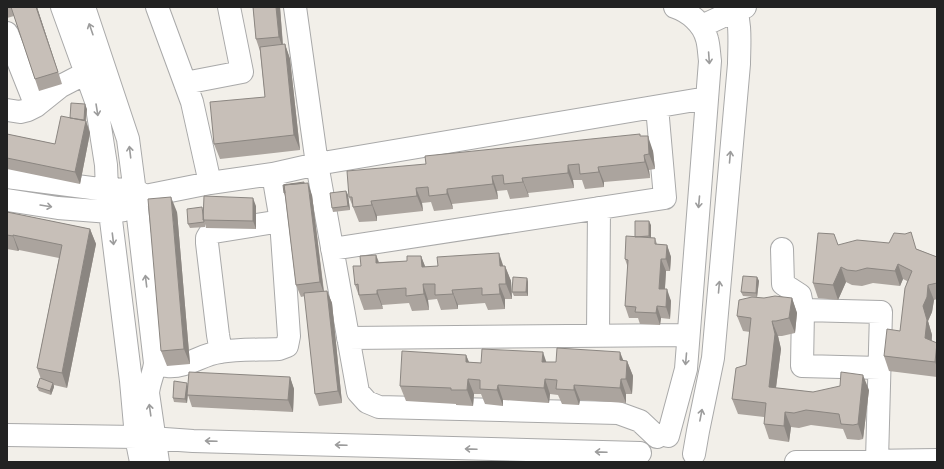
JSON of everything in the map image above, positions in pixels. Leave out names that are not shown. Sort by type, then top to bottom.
[{"type":"street","points":[[62,7],[94,77],[128,139],[139,198],[145,375]]},
{"type":"street","points":[[84,7],[106,165],[110,212],[148,393],[145,438],[141,462]]},
{"type":"street","points":[[157,7],[192,102],[210,184]]},
{"type":"street","points":[[185,83],[242,72],[229,7]]},
{"type":"street","points":[[295,7],[317,164],[358,392],[367,402],[378,407],[618,413],[640,420],[662,437]]},
{"type":"street","points":[[662,437],[686,369],[710,61],[707,38],[702,26],[690,14],[675,7]]},
{"type":"street","points":[[695,458],[698,431],[713,358],[738,64],[738,8],[702,26]]},
{"type":"street","points":[[7,33],[36,106]]},
{"type":"street","points":[[7,110],[20,112],[28,110],[36,106],[60,86],[94,77]]},
{"type":"street","points":[[7,200],[58,208],[110,212],[139,198],[210,184],[272,174],[317,164],[707,98]]},
{"type":"street","points":[[332,249],[665,198],[657,107]]},
{"type":"street","points":[[145,375],[167,366],[193,362],[203,356],[221,352],[279,348],[287,346],[289,336],[281,221],[272,174]]},
{"type":"street","points":[[7,177],[107,190],[139,198]]},
{"type":"street","points":[[598,335],[599,208]]},
{"type":"street","points":[[221,352],[207,238],[214,232],[281,221]]},
{"type":"street","points":[[782,249],[783,284],[800,295],[803,310],[802,366],[880,368]]},
{"type":"street","points":[[803,310],[881,312],[876,460]]},
{"type":"street","points":[[348,338],[688,335]]},
{"type":"street","points":[[7,435],[145,438],[639,458],[644,447],[650,441],[662,437],[679,438],[688,445],[695,458]]},
{"type":"street","points":[[145,438],[158,462]]},
{"type":"street","points":[[796,462],[937,460]]},
{"type":"building","points":[[11,7],[36,7],[58,72],[35,79]]},
{"type":"building","points":[[253,7],[276,7],[279,37],[256,39]]},
{"type":"building","points":[[285,44],[294,135],[214,144],[210,102],[265,97],[260,47]]},
{"type":"building","points":[[71,103],[85,104],[84,120],[70,118]]},
{"type":"building","points":[[61,116],[86,121],[75,172],[7,158],[7,134],[55,144]]},
{"type":"building","points":[[640,134],[640,136],[648,136],[649,154],[644,155],[645,162],[598,167],[599,172],[580,174],[579,164],[568,165],[568,173],[522,178],[523,182],[504,184],[503,175],[492,176],[493,184],[447,189],[447,194],[429,196],[428,187],[416,188],[417,196],[371,201],[372,205],[353,207],[352,197],[349,197],[347,171],[426,164],[425,156]]},
{"type":"building","points":[[304,182],[284,185],[284,193],[283,185]]},
{"type":"building","points":[[308,183],[320,282],[296,285],[284,185]]},
{"type":"building","points":[[346,191],[348,206],[332,208],[330,193]]},
{"type":"building","points":[[204,196],[253,198],[253,221],[203,220]]},
{"type":"building","points":[[171,197],[184,349],[161,351],[148,199]]},
{"type":"building","points":[[202,207],[204,222],[188,224],[187,209]]},
{"type":"building","points":[[7,212],[90,229],[62,373],[37,368],[62,245],[7,235]]},
{"type":"building","points":[[635,221],[649,221],[649,236],[635,237]]},
{"type":"building","points":[[911,232],[916,249],[937,257],[937,283],[928,285],[927,297],[923,306],[927,320],[925,338],[937,343],[935,362],[884,356],[887,329],[900,331],[905,288],[912,271],[898,264],[895,271],[867,268],[856,271],[847,270],[841,267],[833,285],[813,283],[818,233],[834,234],[838,245],[857,240],[889,243],[894,233],[905,234]]},
{"type":"building","points":[[626,236],[655,238],[655,244],[667,245],[666,259],[661,259],[659,289],[667,289],[666,307],[657,306],[656,313],[635,312],[636,307],[625,306],[628,260],[625,259]]},
{"type":"building","points":[[499,253],[500,266],[505,266],[506,284],[499,284],[500,294],[482,295],[482,288],[452,290],[453,294],[435,295],[435,284],[423,284],[424,294],[406,296],[406,288],[377,290],[377,294],[359,295],[358,284],[355,285],[353,266],[361,266],[360,256],[376,255],[376,263],[407,261],[407,256],[421,256],[422,267],[438,266],[437,257]]},
{"type":"building","points":[[743,276],[757,277],[756,293],[741,292]]},
{"type":"building","points":[[513,277],[527,278],[526,292],[512,292]]},
{"type":"building","points":[[327,291],[338,391],[315,394],[304,293]]},
{"type":"building","points":[[775,296],[792,298],[789,318],[772,321],[775,334],[769,387],[813,392],[840,386],[841,372],[863,375],[858,424],[841,424],[839,414],[806,410],[794,413],[785,412],[784,426],[764,424],[766,403],[732,399],[736,368],[746,365],[751,318],[737,316],[739,300],[752,297],[764,298]]},
{"type":"building","points":[[557,348],[620,352],[620,360],[627,361],[626,379],[621,379],[620,388],[574,385],[574,390],[556,389],[557,380],[545,379],[544,388],[498,385],[497,390],[480,389],[480,380],[468,379],[467,390],[400,386],[402,351],[466,355],[466,362],[481,363],[482,349],[543,352],[542,362],[556,362]]},
{"type":"building","points":[[189,372],[290,377],[288,400],[187,395]]},
{"type":"building","points":[[40,378],[53,383],[50,391],[37,387]]},
{"type":"building","points":[[174,381],[187,383],[185,399],[173,398]]}]
